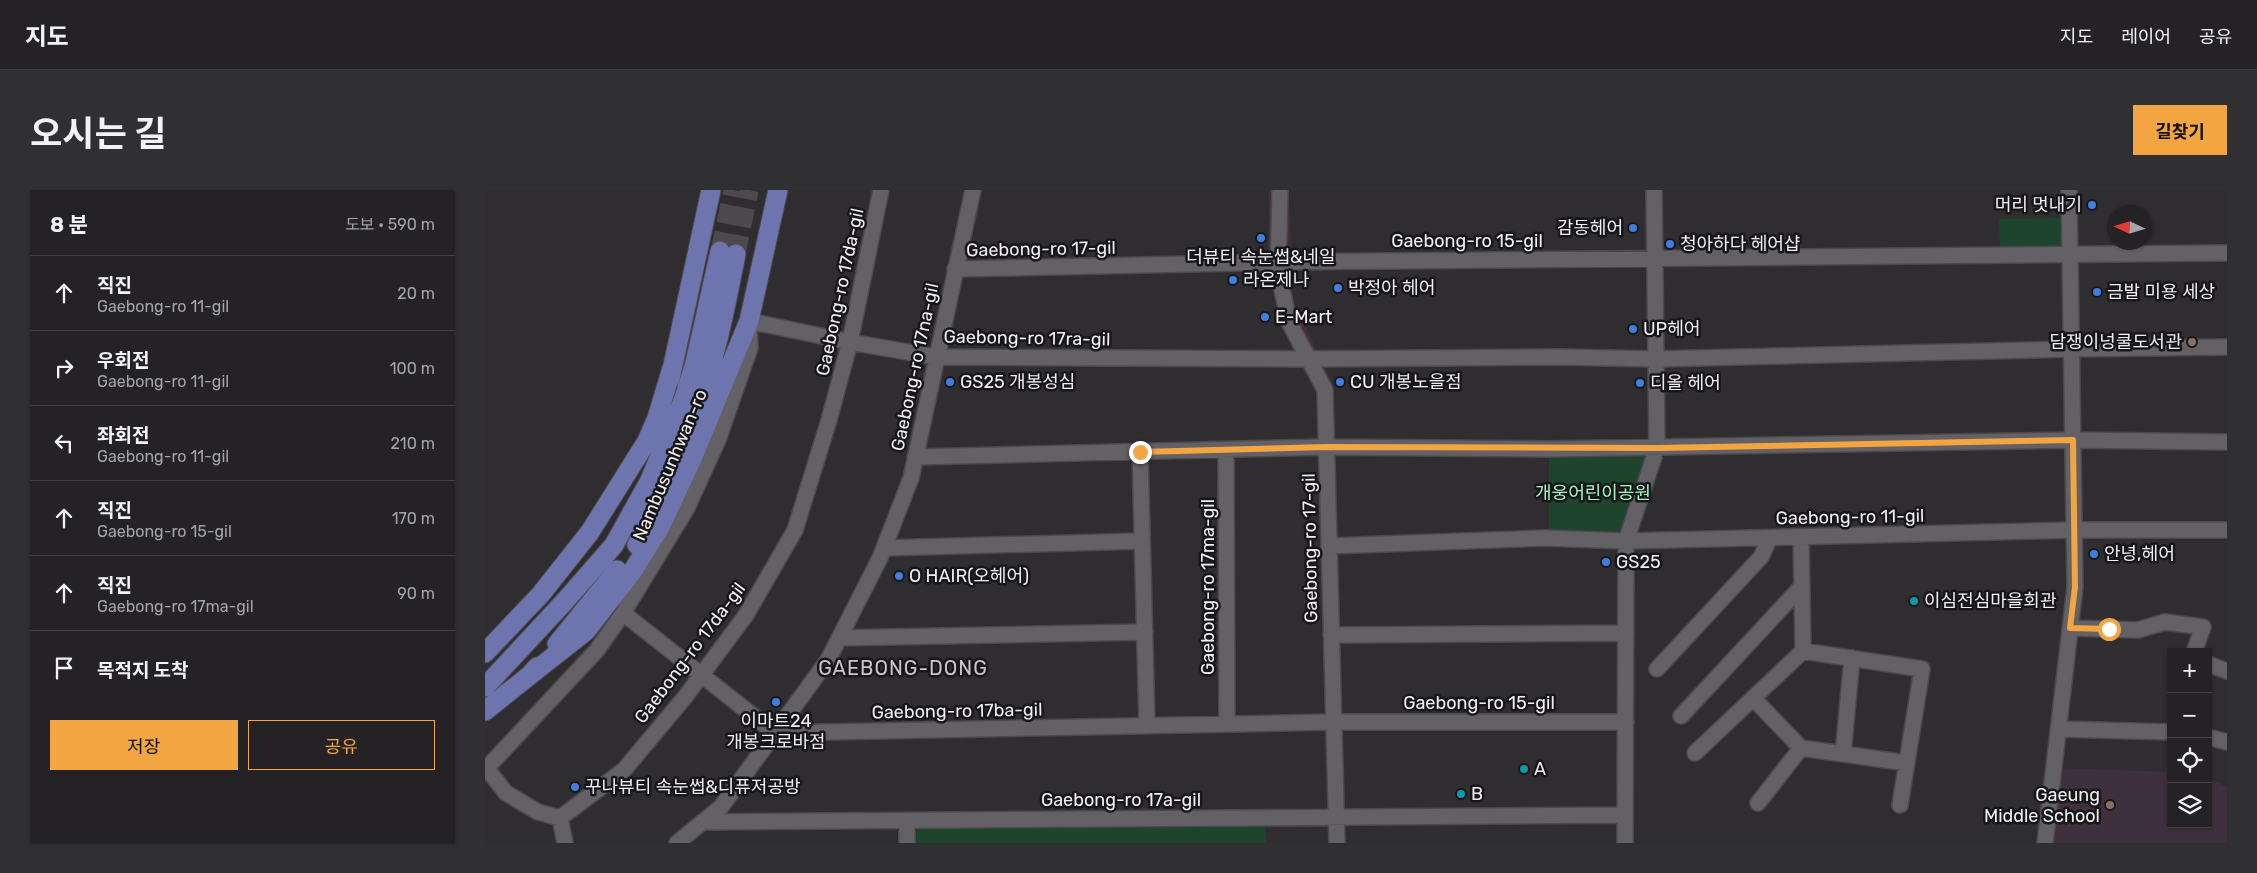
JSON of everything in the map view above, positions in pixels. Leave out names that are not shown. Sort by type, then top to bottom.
[{"type":"main road","points":[[650,480],[672,368],[711,190]]},
{"type":"main road","points":[[530,675],[586,631],[632,572],[655,534],[691,461],[749,321],[778,190]]},
{"type":"main road","name":"Nambusunhwan-ro","points":[[485,687],[614,545],[650,480],[683,401],[728,252],[722,324],[699,404],[677,458],[637,545],[530,675],[485,711]]},
{"type":"main road","points":[[485,653],[541,594],[590,532],[647,441],[657,418],[672,368]]},
{"type":"street","name":"Gaebong-ro 17da-gil","points":[[560,818],[624,770],[703,674],[747,615],[795,530],[829,420],[850,342],[881,190]]},
{"type":"street","name":"Gaebong-ro 17na-gil","points":[[677,843],[721,808],[828,660],[884,548],[911,478],[973,190]]},
{"type":"street","name":"Gaebong-ro 17-gil","points":[[1280,190],[1278,271],[1289,322],[1325,390],[1337,843]]},
{"type":"street","points":[[1625,843],[1627,541],[1657,448],[1654,190]]},
{"type":"street","points":[[2045,843],[2075,587],[2069,190]]},
{"type":"street","points":[[1655,259],[2227,252]]},
{"type":"street","name":"Gaebong-ro 15-gil","points":[[1279,262],[1655,259]]},
{"type":"street","name":"Gaebong-ro 17-gil","points":[[955,269],[1279,262]]},
{"type":"street","name":"Gaebong-ro 17ra-gil","points":[[749,321],[850,342],[936,357],[1309,360]]},
{"type":"street","points":[[565,843],[560,818],[538,812],[506,793],[486,769],[597,650],[623,613],[687,508],[717,440],[749,348],[749,321]]},
{"type":"street","points":[[1309,360],[1559,357],[1657,359],[2227,347]]},
{"type":"street","points":[[915,457],[1326,447],[1657,448],[2073,440],[2227,442]]},
{"type":"street","name":"Gaebong-ro 17ma-gil","points":[[1226,450],[1227,724]]},
{"type":"street","points":[[1140,452],[1147,726]]},
{"type":"street","name":"Gaebong-ro 11-gil","points":[[1627,541],[2074,530],[2227,530]]},
{"type":"street","points":[[1695,752],[1803,650],[1801,537]]},
{"type":"street","points":[[1329,546],[1545,538],[1627,541]]},
{"type":"street","points":[[1657,669],[1761,557],[1770,538]]},
{"type":"street","points":[[884,548],[1142,541]]},
{"type":"street","points":[[1681,716],[1802,586]]},
{"type":"street","points":[[623,613],[703,674],[775,733]]},
{"type":"street","points":[[2070,628],[2138,630],[2165,622],[2203,627],[2195,648]]},
{"type":"street","points":[[839,638],[1145,632]]},
{"type":"street","points":[[1331,635],[1626,633]]},
{"type":"street","points":[[1803,650],[1922,669],[1900,805]]},
{"type":"street","points":[[1843,754],[1852,658]]},
{"type":"street","points":[[2212,665],[2227,671]]},
{"type":"street","points":[[1753,698],[1801,748],[1907,763]]},
{"type":"street","name":"Gaebong-ro 15-gil","points":[[1333,722],[1625,722]]},
{"type":"street","name":"Gaebong-ro 17ba-gil","points":[[775,733],[1333,722]]},
{"type":"street","points":[[2058,730],[2167,732]]},
{"type":"street","points":[[2212,738],[2227,742]]},
{"type":"street","points":[[1758,803],[1801,748]]},
{"type":"street","points":[[1335,817],[1625,815]]},
{"type":"street","name":"Gaebong-ro 17a-gil","points":[[703,822],[1335,817]]},
{"type":"street","points":[[907,821],[907,843]]},
{"type":"shaded area","points":[[1269,190],[1289,190],[1293,301],[1329,376],[1307,376],[1303,372],[1291,344],[1269,280]]},
{"type":"shaded area","name":"Gaeung Middle School","points":[[2053,768],[2167,772],[2167,828],[2212,828],[2212,780],[2227,787],[2227,843],[2045,843]]},
{"type":"green space","points":[[2069,218],[2070,248],[2000,249],[1999,219]]},
{"type":"green space","name":"개웅어린이공원","points":[[1652,451],[1622,538],[1549,534],[1549,452]]},
{"type":"green space","points":[[1265,818],[1266,843],[916,843],[917,821]]},
{"type":"tunnel","points":[[720,251],[733,190]]},
{"type":"tunnel","points":[[736,254],[749,190]]},
{"type":"place","name":"머리 멋내기","points":[[2092,205]]},
{"type":"place","name":"감동헤어","points":[[1633,228]]},
{"type":"place","name":"더뷰티 속눈썹&네일","points":[[1261,238]]},
{"type":"place","name":"청아하다 헤어샵","points":[[1670,244]]},
{"type":"place","name":"라온제나","points":[[1233,280]]},
{"type":"place","name":"박정아 헤어","points":[[1338,288]]},
{"type":"place","name":"금발 미용 세상","points":[[2097,292]]},
{"type":"place","name":"E-Mart","points":[[1265,317]]},
{"type":"place","name":"UP헤어","points":[[1633,329]]},
{"type":"place","name":"담쟁이넝쿨도서관","points":[[2192,342]]},
{"type":"place","name":"GS25 개봉성심","points":[[950,382]]},
{"type":"place","name":"CU 개봉노을점","points":[[1340,382]]},
{"type":"place","name":"디올 헤어","points":[[1640,383]]},
{"type":"place","name":"안녕,헤어","points":[[2094,554]]},
{"type":"place","name":"GS25","points":[[1606,562]]},
{"type":"place","name":"O HAIR(오헤어)","points":[[899,576]]},
{"type":"place","name":"이심전심마을회관","points":[[1914,601]]},
{"type":"place","name":"이마트24 개봉크로바점","points":[[776,702]]},
{"type":"place","name":"A","points":[[1524,769]]},
{"type":"place","name":"꾸나뷰티 속눈썹&디퓨저공방","points":[[575,787]]},
{"type":"place","name":"B","points":[[1461,794]]},
{"type":"place","name":"Gaeung Middle School","points":[[2110,805]]},
{"type":"district","name":"GAEBONG-DONG","points":[[903,668]]},
{"type":"route","points":[[1140,452],[1326,447],[1657,448],[2073,440],[2075,587],[2070,628],[2109,629]]}]
